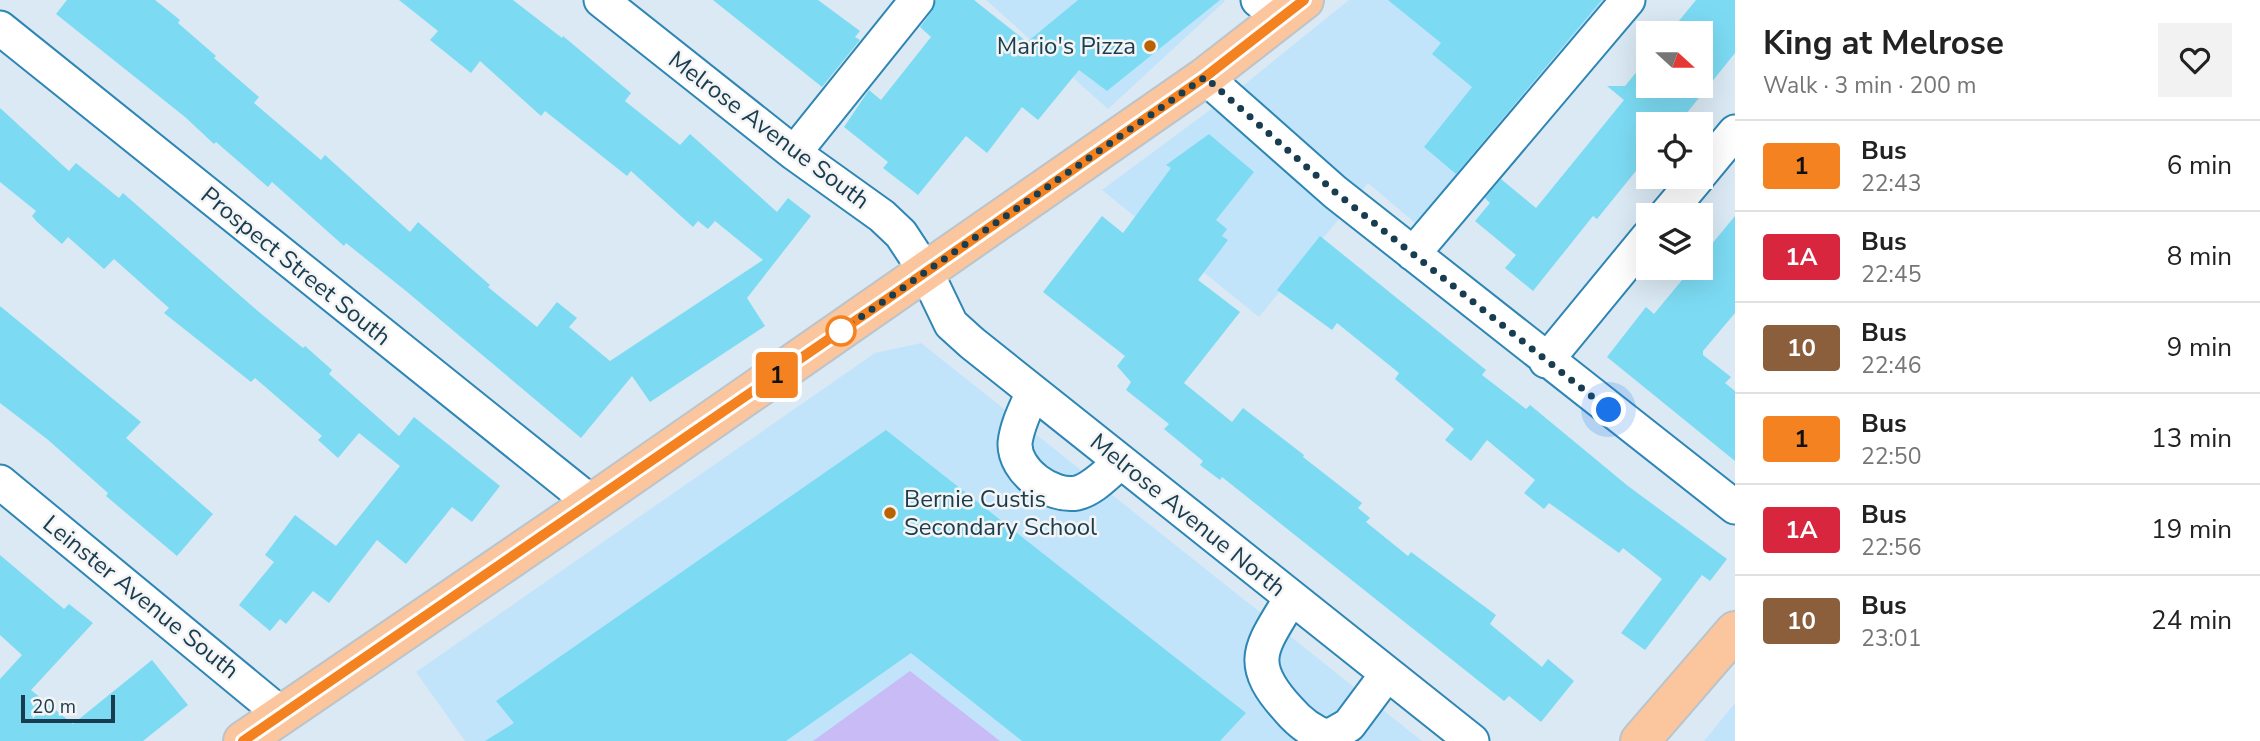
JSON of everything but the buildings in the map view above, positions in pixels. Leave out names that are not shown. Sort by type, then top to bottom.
[{"type":"main road","points":[[243,741],[592,503],[1205,77],[1281,6]]},
{"type":"main road","points":[[1640,741],[1735,631]]},
{"type":"street","name":"Melrose Avenue South","points":[[601,0],[794,153],[882,216],[901,234],[926,272]]},
{"type":"street","points":[[794,153],[917,0]]},
{"type":"street","points":[[1413,254],[1628,0]]},
{"type":"street","name":"Prospect Street South","points":[[0,28],[592,503]]},
{"type":"street","points":[[1205,77],[1335,192],[1546,361],[1735,507]]},
{"type":"street","points":[[1713,159],[1735,132]]},
{"type":"street","points":[[1676,203],[1688,189]]},
{"type":"street","points":[[1546,361],[1636,252]]},
{"type":"street","name":"Melrose Avenue North","points":[[926,272],[951,324],[1472,741]]},
{"type":"street","points":[[1033,392],[1020,422],[1015,446],[1023,466],[1035,481],[1058,491],[1075,493],[1090,488],[1121,462]]},
{"type":"street","name":"Leinster Avenue South","points":[[0,482],[281,714]]},
{"type":"street","points":[[1292,598],[1265,641],[1260,669],[1273,692],[1314,733],[1328,737],[1349,725],[1387,674]]},
{"type":"shaded area","points":[[986,0],[1224,0],[1225,1],[1108,109]]},
{"type":"shaded area","points":[[1349,0],[1623,0],[1434,239],[1368,183],[1259,317],[1102,190],[1245,84]]},
{"type":"shaded area","name":"Bernie Custis Secondary School","points":[[921,343],[1422,741],[465,741],[416,672],[875,353]]},
{"type":"shaded area","points":[[910,671],[1000,741],[813,741]]},
{"type":"shaded area","points":[[1735,703],[1735,741],[1704,741]]},
{"type":"bus line","name":"1","points":[[243,741],[893,295],[1205,77],[1304,0]]},
{"type":"place","name":"Mario's Pizza","points":[[1150,46]]},
{"type":"place","name":"Bernie Custis Secondary School","points":[[890,513]]},
{"type":"route","points":[[841,331],[1205,77],[1335,192],[1609,410]]}]
